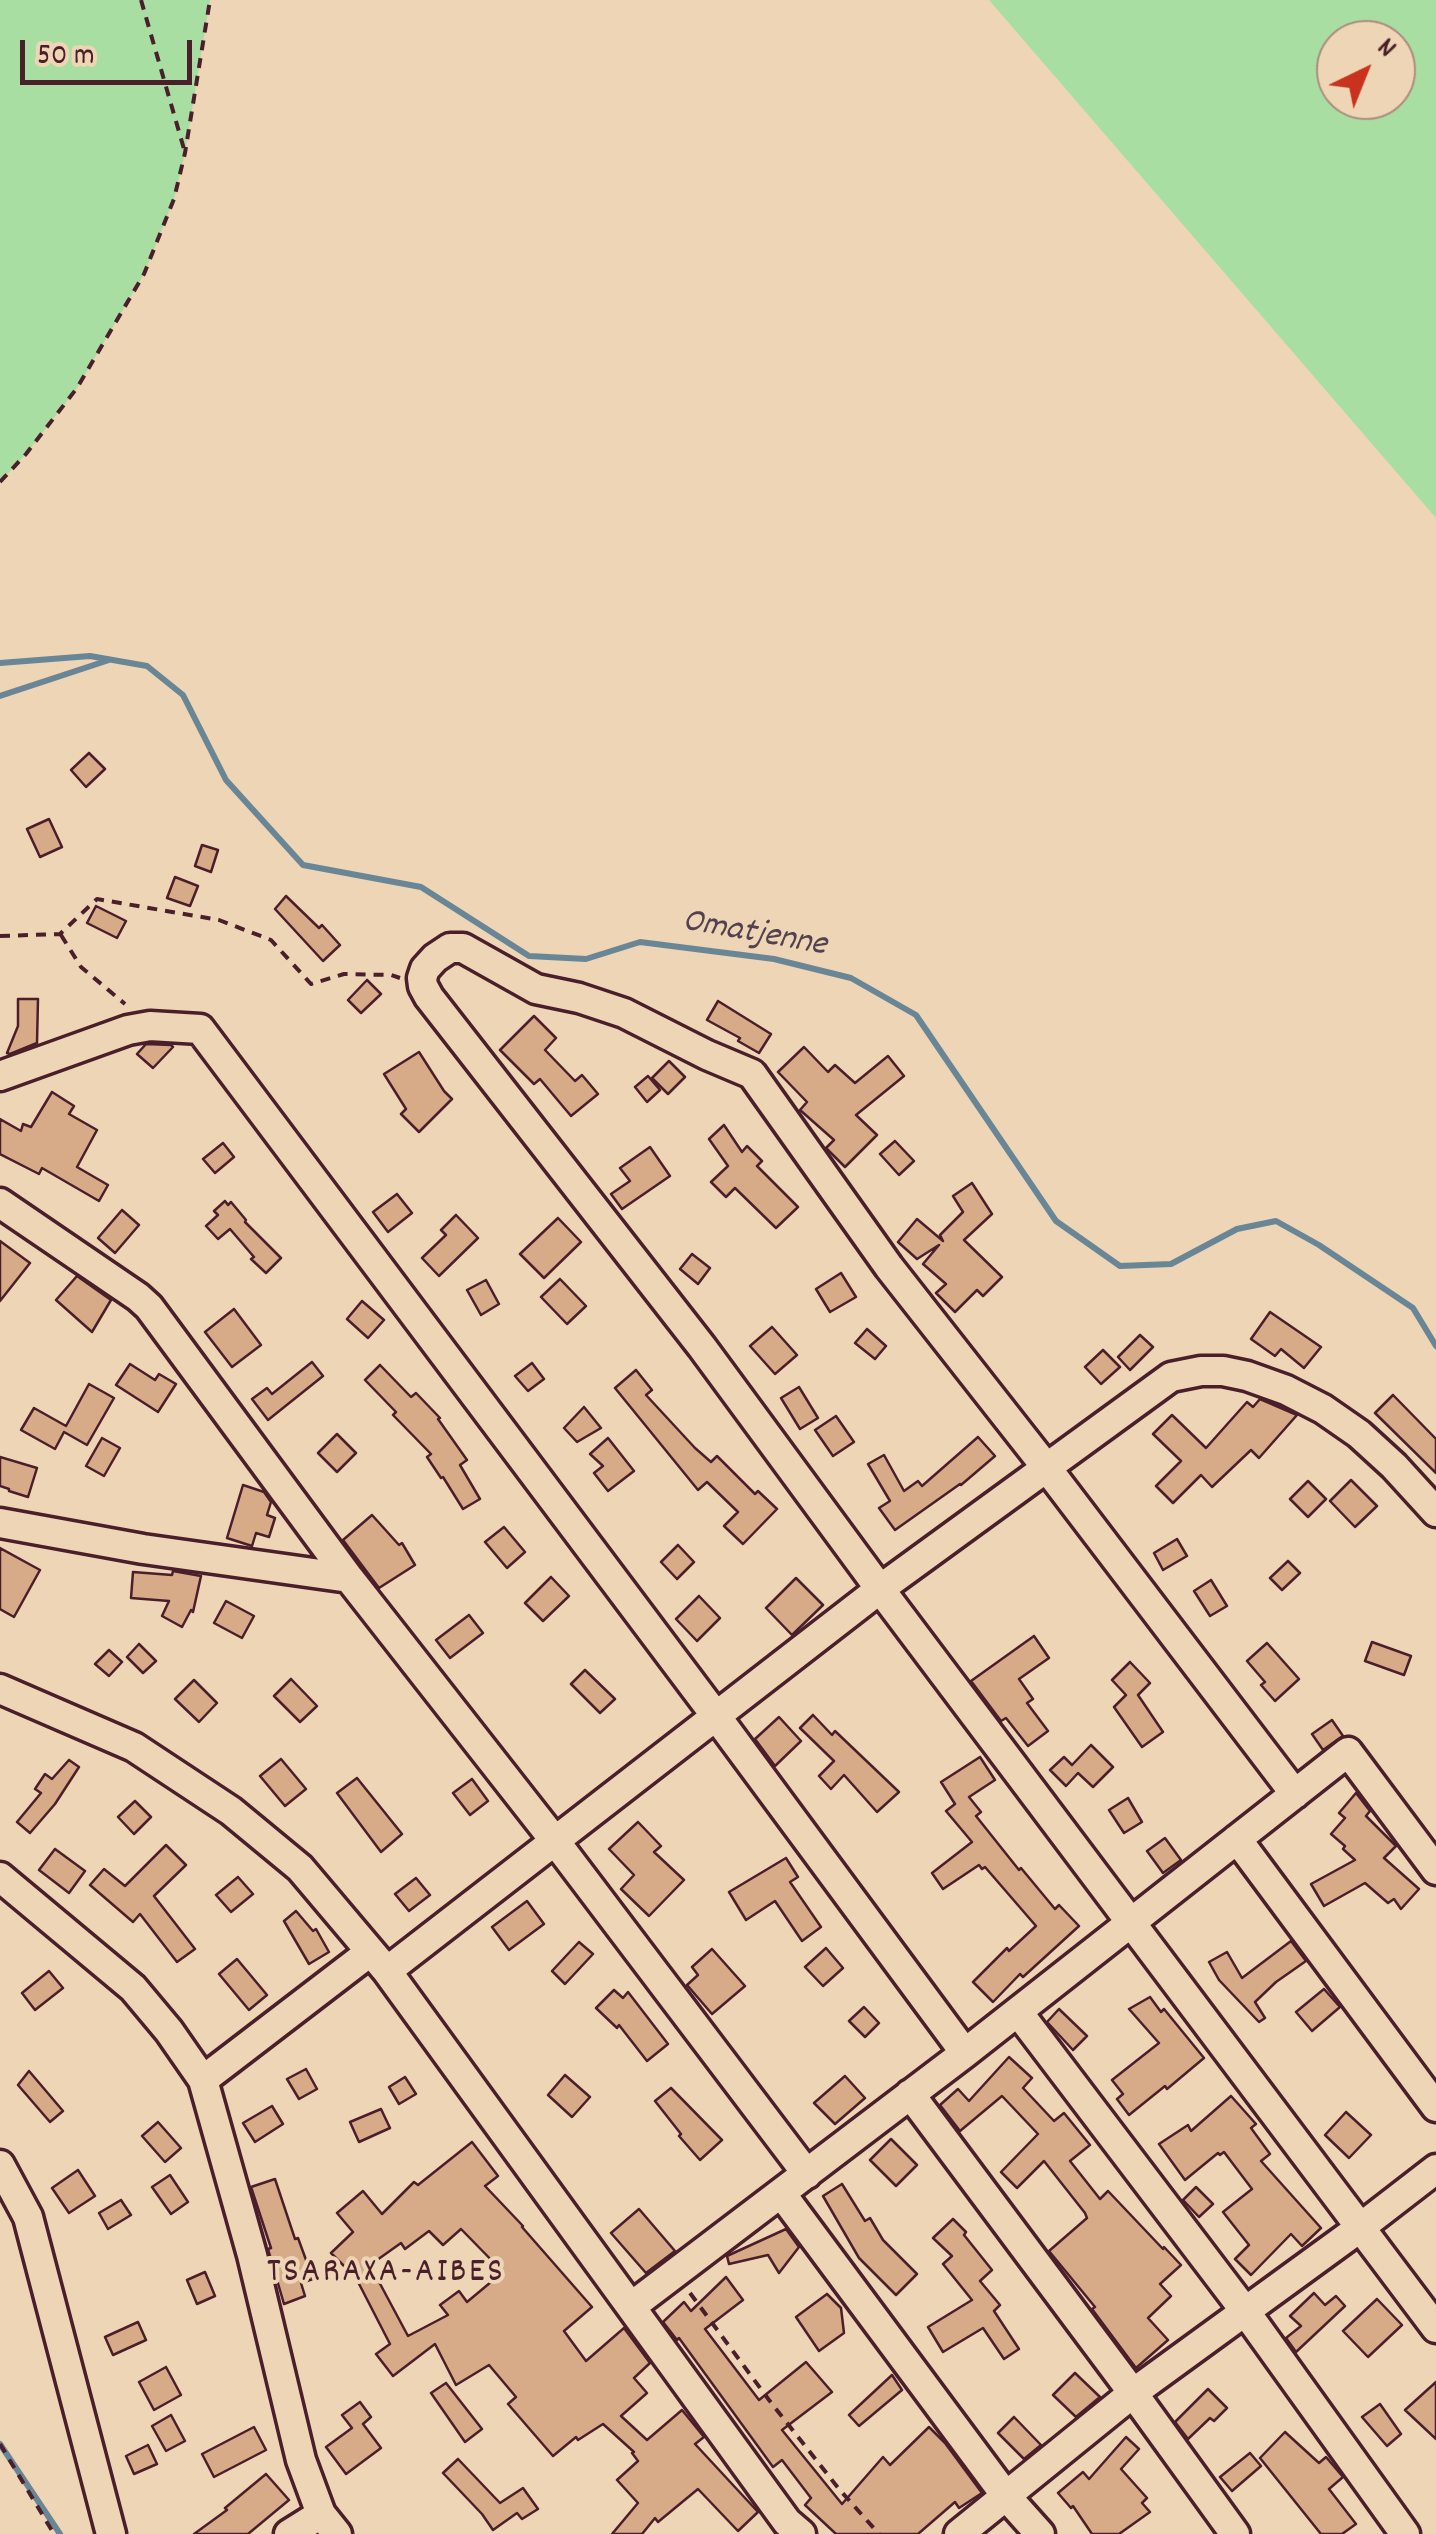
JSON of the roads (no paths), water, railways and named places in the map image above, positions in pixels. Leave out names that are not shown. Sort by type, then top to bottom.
[{"type":"street","points":[[1296,1794],[889,1267],[752,1074],[624,1013],[536,988],[463,948],[450,948],[425,968],[423,986],[702,1347],[1436,2328]]},
{"type":"street","points":[[0,1076],[128,1030],[150,1026],[200,1029],[965,2053]]},
{"type":"street","points":[[0,1203],[149,1307],[350,1578],[556,1840],[807,2174]]},
{"type":"street","points":[[203,2080],[556,1840],[880,1589],[1171,1378],[1222,1371],[1273,1386],[1323,1409],[1359,1434],[1436,1512]]},
{"type":"street","points":[[0,1523],[144,1549],[350,1578]]},
{"type":"street","points":[[0,1689],[134,1747],[231,1811],[300,1868],[379,1961],[632,2306],[787,2530]]},
{"type":"street","points":[[632,2306],[1018,2012],[1348,1752],[1436,1870]]},
{"type":"street","points":[[1237,1840],[1436,2107]]},
{"type":"street","points":[[0,1877],[133,1988],[203,2080],[252,2254],[301,2460],[329,2524],[289,2534]]},
{"type":"street","points":[[1018,2012],[1245,2310],[1405,2534]]},
{"type":"street","points":[[910,2094],[1235,2534]]},
{"type":"street","points":[[0,2165],[28,2217],[110,2534]]},
{"type":"street","points":[[959,2534],[1133,2393],[1436,2169]]},
{"type":"street","points":[[781,2193],[1006,2496],[1040,2534]]},
{"type":"waterway","name":"Omatjenne","points":[[0,663],[90,656],[147,666],[183,695],[226,780],[303,865],[421,887],[529,956],[586,959],[640,942],[774,959],[851,978],[916,1015],[1056,1221],[1120,1266],[1171,1264],[1237,1229],[1276,1221],[1413,1308],[1436,1346]]},
{"type":"waterway","points":[[0,696],[109,660]]},
{"type":"waterway","points":[[0,2444],[60,2534]]},
{"type":"district","name":"TSARAXA-AIBES","points":[[386,2275]]}]
